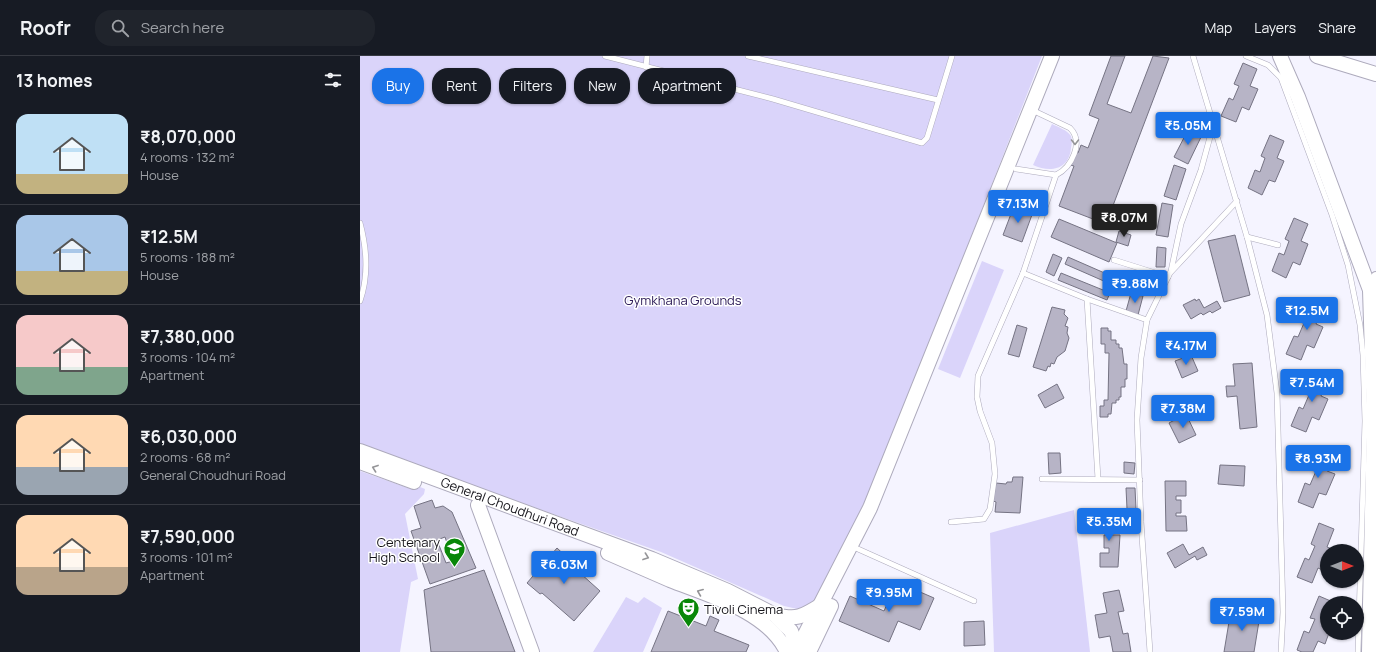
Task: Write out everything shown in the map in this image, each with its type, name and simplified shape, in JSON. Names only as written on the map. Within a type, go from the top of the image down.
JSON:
[{"type":"main road","points":[[814,629],[822,604],[870,508],[1033,110],[1052,56]]},
{"type":"main road","points":[[798,651],[814,629],[858,549],[873,518],[1016,169],[1033,110],[1060,56]]},
{"type":"main road","points":[[1280,56],[1298,97],[1373,291],[1375,419],[1369,652]]},
{"type":"main road","points":[[1326,57],[1376,74]]},
{"type":"main road","name":"General Choudhuri Road","points":[[360,451],[652,559],[728,591],[775,615],[791,631],[798,651]]},
{"type":"main road","name":"General Choudhuri Road","points":[[360,462],[589,546],[744,610],[798,651]]},
{"type":"main road","points":[[478,505],[532,652]]},
{"type":"main road","points":[[775,615],[790,618],[803,616],[822,604]]},
{"type":"street","points":[[1373,291],[1376,277]]},
{"type":"lane","points":[[605,56],[773,100],[918,143],[922,143],[926,138],[952,56]]},
{"type":"lane","points":[[646,67],[647,56]]},
{"type":"lane","points":[[748,56],[938,100]]},
{"type":"lane","points":[[1193,56],[1237,201],[1267,315],[1277,393],[1283,612],[1281,652]]},
{"type":"lane","points":[[1246,56],[1268,65],[1281,78],[1332,215],[1348,265],[1353,289],[1363,355],[1365,421],[1358,652]]},
{"type":"lane","points":[[951,522],[984,519],[990,509],[995,474],[994,456],[992,442],[980,411],[977,385],[978,376],[1023,273],[1056,175],[1067,167],[1077,145],[1076,138],[1070,128],[1033,110]]},
{"type":"lane","points":[[1150,652],[1137,420],[1141,358],[1147,320],[1169,275],[1181,224],[1200,170],[1213,125]]},
{"type":"lane","points":[[1016,169],[1056,175]]},
{"type":"lane","points":[[1169,275],[1237,201]]},
{"type":"lane","points":[[360,223],[367,258],[366,277],[360,301]]},
{"type":"lane","points":[[1247,237],[1278,245]]},
{"type":"lane","points":[[1114,260],[1169,275]]},
{"type":"lane","points":[[1023,273],[1086,299],[1147,320]]},
{"type":"lane","points":[[1086,299],[1098,480]]},
{"type":"lane","points":[[1042,479],[1140,480]]},
{"type":"lane","points":[[858,549],[974,600]]},
{"type":"green space","name":"Gymkhana Grounds","points":[[360,56],[1042,56],[866,506],[822,594],[802,610],[784,606],[661,552],[360,446]]},
{"type":"green space","points":[[1052,124],[1065,130],[1071,136],[1072,143],[1067,161],[1063,165],[1058,168],[1046,169],[1033,165]]},
{"type":"green space","points":[[982,261],[1004,270],[960,378],[938,369]]},
{"type":"green space","points":[[360,471],[411,489],[413,484],[425,489],[424,494],[405,514],[418,579],[411,582],[400,652],[360,652]]},
{"type":"green space","points":[[1074,510],[1090,652],[994,652],[990,533]]},
{"type":"green space","points":[[626,597],[638,603],[644,597],[662,608],[643,652],[593,652]]},
{"type":"building","points":[[1111,56],[1125,56],[1107,104],[1131,113],[1153,56],[1169,58],[1106,224],[1059,206],[1074,166],[1070,165],[1075,152],[1078,153],[1081,145],[1088,148],[1099,119],[1089,115]]},
{"type":"building","points":[[1243,63],[1257,69],[1250,86],[1258,89],[1249,110],[1242,107],[1236,122],[1221,116],[1229,98],[1233,100],[1239,86],[1234,84]]},
{"type":"building","points":[[1189,128],[1202,135],[1188,164],[1174,157]]},
{"type":"building","points":[[1270,135],[1284,141],[1277,158],[1284,161],[1275,182],[1269,180],[1262,195],[1248,188],[1255,170],[1260,172],[1265,158],[1261,156]]},
{"type":"building","points":[[1174,165],[1186,169],[1176,200],[1164,196]]},
{"type":"building","points":[[1162,203],[1173,205],[1168,237],[1156,235]]},
{"type":"building","points":[[1014,206],[1033,212],[1022,242],[1003,235]]},
{"type":"building","points":[[1294,218],[1308,224],[1301,241],[1308,244],[1300,265],[1293,262],[1286,278],[1272,271],[1279,253],[1284,255],[1289,241],[1285,239]]},
{"type":"building","points":[[1059,219],[1117,243],[1109,262],[1051,237]]},
{"type":"building","points":[[1119,231],[1131,235],[1128,246],[1116,242]]},
{"type":"building","points":[[1235,235],[1250,295],[1224,302],[1208,241]]},
{"type":"building","points":[[1157,247],[1166,248],[1165,267],[1156,267]]},
{"type":"building","points":[[1053,254],[1062,258],[1054,276],[1046,272]]},
{"type":"building","points":[[1068,257],[1116,278],[1107,300],[1058,280],[1061,273],[1103,290],[1106,282],[1065,264]]},
{"type":"building","points":[[1131,293],[1143,296],[1138,315],[1126,311]]},
{"type":"building","points":[[1195,299],[1196,301],[1199,299],[1204,308],[1217,301],[1221,308],[1212,313],[1210,311],[1203,315],[1201,313],[1191,319],[1183,305]]},
{"type":"building","points":[[1308,300],[1323,307],[1316,324],[1323,327],[1314,348],[1307,345],[1301,360],[1286,354],[1294,336],[1298,337],[1304,323],[1300,322]]},
{"type":"building","points":[[1052,307],[1065,310],[1064,314],[1068,318],[1065,326],[1068,327],[1067,333],[1069,338],[1065,351],[1057,357],[1054,364],[1051,363],[1050,367],[1048,366],[1046,371],[1033,367]]},
{"type":"building","points":[[1017,325],[1027,328],[1019,357],[1008,354]]},
{"type":"building","points":[[1101,328],[1108,328],[1108,331],[1111,331],[1111,340],[1116,340],[1116,344],[1119,344],[1119,348],[1122,348],[1124,364],[1127,364],[1127,379],[1125,379],[1125,387],[1121,387],[1121,397],[1119,397],[1119,400],[1116,400],[1116,403],[1112,403],[1111,414],[1108,414],[1108,417],[1100,417],[1100,406],[1104,406],[1104,400],[1108,400],[1109,353],[1105,353],[1105,344],[1101,344]]},
{"type":"building","points":[[1191,355],[1198,371],[1182,378],[1175,361]]},
{"type":"building","points":[[1252,363],[1257,427],[1240,429],[1237,396],[1227,397],[1226,386],[1235,386],[1233,364]]},
{"type":"building","points":[[1313,372],[1328,378],[1321,396],[1328,399],[1319,420],[1312,417],[1306,432],[1291,426],[1299,407],[1303,409],[1309,395],[1305,394]]},
{"type":"building","points":[[1057,384],[1064,398],[1045,408],[1038,395]]},
{"type":"building","points":[[1186,414],[1196,435],[1179,443],[1169,423]]},
{"type":"building","points":[[1320,448],[1334,454],[1327,471],[1335,474],[1326,495],[1319,493],[1313,508],[1298,502],[1305,483],[1310,485],[1316,471],[1311,469]]},
{"type":"building","points":[[1048,453],[1060,453],[1061,473],[1049,474]]},
{"type":"building","points":[[1124,462],[1135,463],[1134,474],[1124,473]]},
{"type":"building","points":[[1220,465],[1245,466],[1244,486],[1218,484]]},
{"type":"building","points":[[1013,477],[1023,477],[1020,513],[995,512],[996,502],[993,501],[996,483],[1006,484],[1007,482],[1012,482]]},
{"type":"building","points":[[1165,481],[1186,481],[1186,496],[1176,496],[1176,500],[1181,500],[1181,513],[1176,513],[1176,516],[1186,516],[1187,531],[1166,531]]},
{"type":"building","points":[[1126,488],[1135,488],[1136,509],[1127,509]]},
{"type":"building","points":[[432,500],[435,508],[443,506],[452,512],[476,568],[430,584],[411,531],[421,528],[414,506]],"holes":[[[445,537],[453,561],[446,563],[437,540]]]},
{"type":"building","points":[[1097,517],[1117,517],[1117,531],[1110,531],[1111,535],[1120,535],[1118,567],[1100,567],[1100,553],[1109,553],[1109,548],[1104,548],[1104,535],[1108,535],[1108,531],[1097,531]]},
{"type":"building","points":[[1319,523],[1334,529],[1328,544],[1320,544],[1320,569],[1318,568],[1312,583],[1297,577],[1305,558],[1309,560],[1315,546],[1311,544]]},
{"type":"building","points":[[1183,544],[1189,555],[1203,547],[1207,555],[1197,560],[1195,556],[1175,568],[1167,553]]},
{"type":"building","points":[[557,548],[572,562],[570,564],[600,591],[574,621],[542,593],[540,594],[527,583]]},
{"type":"building","points":[[484,570],[515,652],[431,652],[424,590]]},
{"type":"building","points":[[897,582],[934,598],[920,630],[898,621],[889,642],[839,621],[850,596],[884,611]]},
{"type":"building","points":[[1119,590],[1124,611],[1118,612],[1123,634],[1128,633],[1131,652],[1113,652],[1110,636],[1099,638],[1095,615],[1107,613],[1103,593]]},
{"type":"building","points":[[1320,596],[1320,640],[1326,640],[1325,644],[1318,641],[1313,652],[1302,652],[1297,650],[1304,631],[1309,633],[1315,619],[1310,618]]},
{"type":"building","points":[[1231,610],[1260,615],[1254,652],[1224,652]]},
{"type":"building","name":"Tivoli Cinema","points":[[668,611],[706,626],[710,616],[719,620],[714,631],[749,645],[746,652],[651,652]]},
{"type":"building","points":[[984,621],[985,645],[964,646],[964,622]]},
{"type":"place","name":"Centenary High School","points":[[455,568]]},
{"type":"place","name":"Tivoli Cinema","points":[[688,628]]}]
